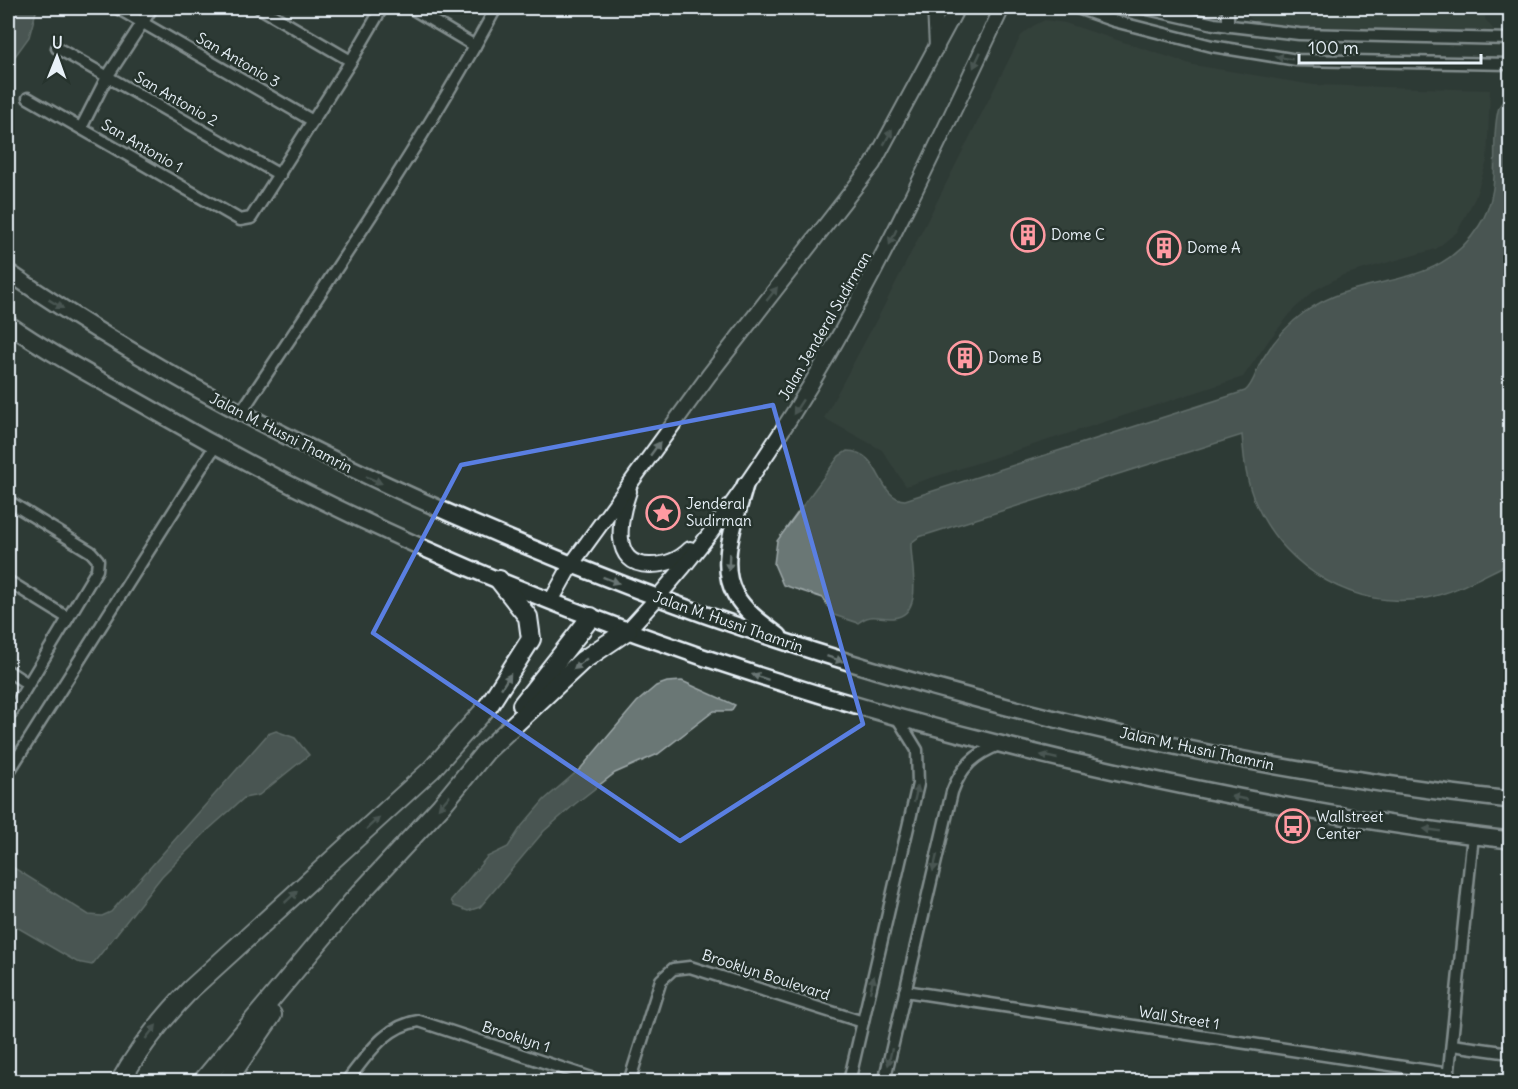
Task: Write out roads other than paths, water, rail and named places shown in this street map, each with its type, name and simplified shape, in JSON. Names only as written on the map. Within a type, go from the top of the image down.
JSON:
[{"type":"highway","points":[[120,1082],[137,1051],[159,1022],[329,862],[439,763],[489,705],[531,639],[531,625],[528,617],[499,580]]},
{"type":"highway","points":[[202,1082],[353,901],[441,806],[591,617]]},
{"type":"highway","points":[[486,751],[582,661],[628,630]]},
{"type":"highway","points":[[226,1082],[353,901]]},
{"type":"main road","name":"Jalan M. Husni Thamrin","points":[[8,272],[240,414],[367,476],[571,565],[788,644],[913,682],[1151,741],[1300,770],[1510,800]]},
{"type":"main road","points":[[8,324],[215,446],[325,502],[551,601],[759,676],[898,719],[999,745],[1272,804],[1510,840]]},
{"type":"main road","points":[[745,485],[729,555],[730,584],[747,610],[788,644]]},
{"type":"street","name":"San Antonio 3","points":[[117,8],[313,121]]},
{"type":"street","points":[[81,128],[107,77],[152,8]]},
{"type":"street","points":[[260,8],[351,61]]},
{"type":"street","points":[[280,175],[382,8]]},
{"type":"street","points":[[411,8],[475,46]]},
{"type":"street","points":[[240,414],[351,247],[496,8]]},
{"type":"street","points":[[935,8],[937,49]]},
{"type":"street","points":[[551,601],[571,565],[709,375],[873,164],[937,49],[957,8]]},
{"type":"street","name":"Jalan Jenderal Sudirman","points":[[628,630],[658,598],[745,485],[820,373],[882,260],[1002,8]]},
{"type":"street","points":[[1077,8],[1114,21],[1206,45],[1296,60],[1510,64]]},
{"type":"street","points":[[1143,8],[1228,26],[1299,34],[1510,39]]},
{"type":"street","points":[[1228,8],[1228,26]]},
{"type":"street","name":"San Antonio 2","points":[[57,48],[280,175]]},
{"type":"street","name":"San Antonio 1","points":[[28,98],[240,220],[251,218],[280,175]]},
{"type":"street","points":[[8,773],[215,446]]},
{"type":"street","points":[[634,478],[620,531],[623,549],[634,562],[656,565],[674,560],[682,556],[715,525]]},
{"type":"street","points":[[8,501],[91,552],[98,560],[97,570],[8,718]]},
{"type":"street","points":[[8,581],[68,618]]},
{"type":"street","points":[[8,671],[28,684]]},
{"type":"street","points":[[849,1082],[918,784],[917,750],[898,719]]},
{"type":"street","points":[[884,1082],[957,777],[976,756],[999,745]]},
{"type":"street","points":[[1448,1078],[1473,836]]},
{"type":"street","name":"Brooklyn Boulevard","points":[[629,1082],[661,980],[673,969],[690,967],[863,1022]]},
{"type":"street","name":"Wall Street 1","points":[[905,991],[1448,1078]]},
{"type":"street","name":"Brooklyn 1","points":[[346,1082],[388,1032],[403,1023],[419,1021],[604,1082]]},
{"type":"street","points":[[1452,1045],[1510,1053]]},
{"type":"place","name":"Dome C","points":[[1028,235]]},
{"type":"place","name":"Dome A","points":[[1164,248]]},
{"type":"place","name":"Dome B","points":[[965,358]]},
{"type":"place","name":"Jenderal Sudirman","points":[[663,513]]},
{"type":"place","name":"Wallstreet Center","points":[[1293,826]]}]
